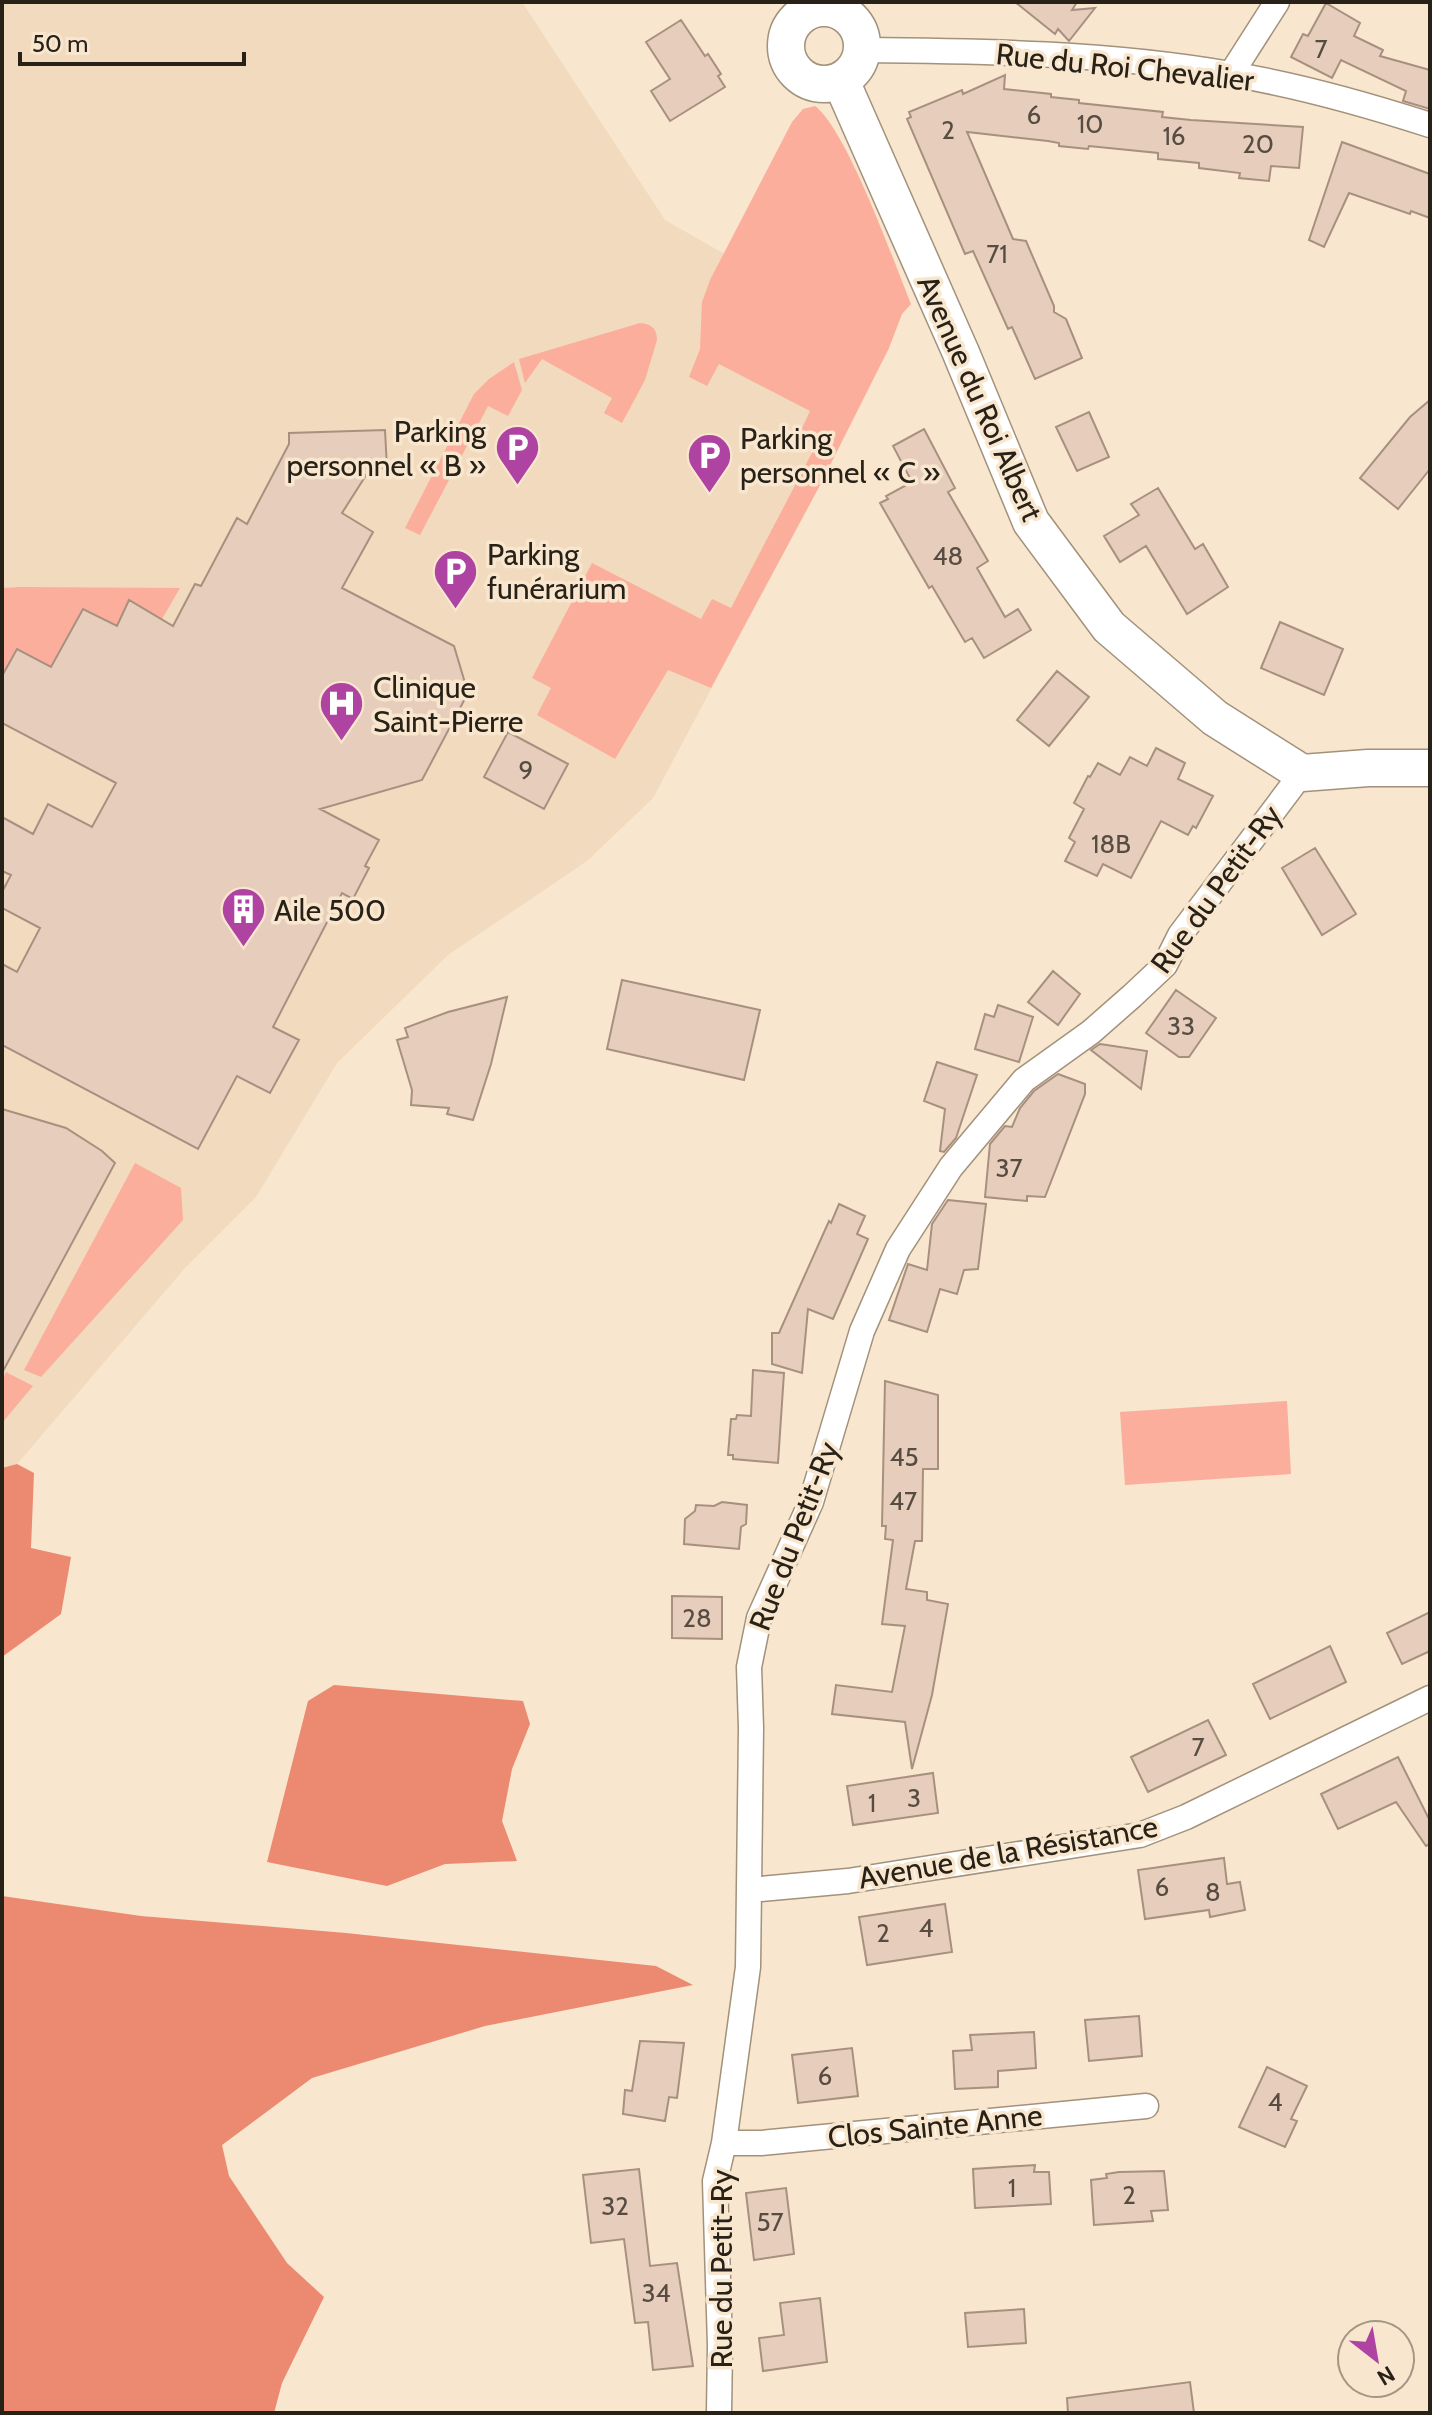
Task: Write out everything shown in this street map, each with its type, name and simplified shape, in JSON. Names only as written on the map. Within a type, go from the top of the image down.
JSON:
[{"type":"main road","points":[[831,8],[853,21],[860,32],[861,50],[857,66],[841,81],[829,84],[806,80],[790,64],[786,41],[798,9],[831,8]]},
{"type":"main road","name":"Avenue du Roi Albert","points":[[841,81],[961,353],[1031,522],[1109,627],[1215,718],[1302,773]]},
{"type":"main road","points":[[1302,773],[1368,768],[1430,768]]},
{"type":"street","points":[[1231,74],[1277,2]]},
{"type":"street","name":"Rue du Roi Chevalier","points":[[861,50],[967,51],[1128,61],[1231,74],[1373,106],[1430,125]]},
{"type":"street","name":"Rue du Petit-Ry","points":[[719,2413],[715,2181],[724,2143],[748,1967],[749,1667],[759,1618],[811,1502],[862,1331],[898,1249],[951,1167],[1024,1080],[1091,1032],[1165,965],[1180,935],[1302,773]]},
{"type":"street","name":"Avenue de la Résistance","points":[[750,1890],[848,1881],[1140,1835],[1186,1817],[1430,1698]]},
{"type":"street","name":"Clos Sainte Anne","points":[[724,2143],[761,2143],[1146,2106]]},
{"type":"shaded area","name":"Clinique Saint-Pierre","points":[[2,2],[522,2],[665,220],[889,348],[819,487],[653,798],[587,861],[448,955],[337,1063],[256,1197],[185,1268],[17,1464],[2,1468]]},
{"type":"shaded area","points":[[815,106],[828,120],[855,168],[911,304],[902,314],[889,348],[819,487],[711,688],[668,670],[615,759],[537,715],[551,688],[532,678],[592,563],[701,619],[712,599],[731,608],[816,445],[799,435],[810,411],[719,364],[707,386],[689,377],[700,349],[702,302],[710,280],[792,122],[803,109]]},
{"type":"shaded area","points":[[640,323],[653,327],[657,340],[645,380],[622,423],[604,413],[612,398],[542,359],[525,383],[519,359]]},
{"type":"shaded area","points":[[514,362],[522,390],[508,416],[488,406],[420,535],[405,528],[474,394]]},
{"type":"shaded area","points":[[2,588],[180,588],[162,619],[130,600],[117,626],[83,609],[62,647],[147,718],[17,650],[2,676]]},
{"type":"shaded area","points":[[135,1163],[181,1188],[183,1220],[41,1377],[24,1370]]},
{"type":"shaded area","points":[[6,1372],[33,1386],[2,1423],[2,1381]]},
{"type":"shaded area","points":[[1287,1401],[1291,1474],[1125,1485],[1120,1412]]},
{"type":"shaded area","points":[[17,1464],[34,1473],[31,1548],[71,1557],[61,1614],[2,1657],[2,1468]]},
{"type":"shaded area","points":[[334,1685],[523,1701],[530,1724],[512,1769],[502,1821],[517,1861],[445,1864],[387,1886],[267,1862],[308,1701]]},
{"type":"shaded area","points":[[2,1896],[141,1916],[346,1933],[656,1966],[693,1985],[485,2026],[312,2078],[222,2145],[229,2176],[287,2263],[324,2297],[282,2383],[274,2413],[2,2413]]},
{"type":"building","points":[[1015,2],[1077,2],[1072,10],[1095,8],[1069,41],[1058,29],[1055,34]]},
{"type":"building","points":[[1326,3],[1360,23],[1354,36],[1383,50],[1380,56],[1430,70],[1430,109],[1403,101],[1406,91],[1341,60],[1332,78],[1291,57],[1303,34],[1308,36]]},
{"type":"building","points":[[681,20],[705,56],[708,54],[725,87],[670,121],[651,91],[670,79],[646,42]]},
{"type":"building","points":[[1005,75],[1004,89],[1051,94],[1051,97],[1079,100],[1079,103],[1163,112],[1162,117],[1303,127],[1299,168],[1271,166],[1269,181],[1239,178],[1240,173],[1199,168],[1199,163],[1158,159],[1158,153],[1059,146],[1059,143],[1048,141],[967,132],[1013,239],[1026,241],[1054,312],[1066,319],[1082,358],[1035,379],[1012,327],[1008,329],[973,251],[965,254],[907,119],[911,117],[909,112],[962,90],[963,94]]},
{"type":"building","points":[[1342,142],[1430,174],[1430,218],[1349,193],[1324,247],[1309,240]]},
{"type":"building","points":[[1430,400],[1430,469],[1398,509],[1360,478],[1410,417]]},
{"type":"building","points":[[1089,412],[1109,457],[1077,471],[1056,427]]},
{"type":"building","points":[[924,429],[955,488],[948,492],[988,561],[977,568],[1005,617],[1018,609],[1031,630],[984,658],[972,638],[965,642],[932,586],[929,588],[880,503],[888,499],[886,496],[912,482],[893,446]]},
{"type":"building","points":[[385,430],[387,468],[370,469],[342,513],[373,532],[342,588],[454,646],[468,693],[422,780],[320,809],[379,840],[365,866],[369,868],[353,899],[342,893],[273,1027],[299,1040],[270,1093],[237,1076],[198,1149],[2,1045],[2,964],[17,972],[40,928],[2,908],[2,892],[11,875],[2,871],[2,817],[33,834],[48,804],[92,827],[116,783],[2,723],[2,676],[17,649],[51,667],[83,609],[117,626],[129,600],[173,626],[195,584],[201,586],[237,518],[247,524],[289,444],[289,433]]},
{"type":"building","points":[[1158,488],[1195,549],[1203,544],[1228,587],[1187,614],[1146,546],[1120,562],[1104,536],[1139,515],[1131,504]]},
{"type":"building","points":[[1280,622],[1343,649],[1324,695],[1261,668]]},
{"type":"building","points":[[1057,671],[1089,697],[1049,746],[1017,720]]},
{"type":"building","points":[[508,732],[568,764],[544,809],[484,777]]},
{"type":"building","points":[[1156,748],[1185,763],[1178,779],[1213,796],[1196,828],[1193,826],[1188,835],[1161,821],[1131,878],[1103,864],[1097,876],[1065,861],[1075,842],[1069,838],[1084,809],[1074,803],[1098,763],[1120,775],[1130,757],[1147,766]]},
{"type":"building","points":[[1315,848],[1356,914],[1322,935],[1282,868]]},
{"type":"building","points":[[1053,971],[1080,994],[1058,1025],[1028,1002]]},
{"type":"building","points":[[622,980],[760,1010],[744,1080],[607,1049]]},
{"type":"building","points":[[1176,990],[1216,1018],[1189,1057],[1179,1057],[1146,1033]]},
{"type":"building","points":[[507,997],[491,1064],[473,1120],[447,1114],[449,1108],[411,1105],[412,1090],[397,1040],[408,1037],[405,1028],[448,1012]]},
{"type":"building","points":[[998,1005],[1033,1017],[1019,1062],[975,1049],[985,1014],[994,1017]]},
{"type":"building","points":[[1100,1044],[1147,1051],[1141,1089],[1091,1050]]},
{"type":"building","points":[[937,1062],[977,1075],[956,1138],[944,1152],[940,1151],[945,1109],[924,1101]]},
{"type":"building","points":[[1058,1074],[1085,1084],[1085,1094],[1045,1197],[1027,1196],[1027,1201],[985,1197],[990,1144],[1005,1126],[1012,1127],[1020,1108],[1034,1091]]},
{"type":"building","points":[[2,1109],[66,1128],[115,1163],[2,1373]]},
{"type":"building","points":[[948,1200],[986,1204],[978,1269],[964,1270],[957,1294],[940,1289],[927,1332],[889,1320],[908,1264],[927,1270],[932,1224]]},
{"type":"building","points":[[839,1204],[865,1216],[857,1234],[868,1239],[833,1319],[808,1309],[802,1373],[772,1364],[772,1333],[779,1333]]},
{"type":"building","points":[[753,1370],[784,1373],[778,1463],[733,1459],[733,1455],[728,1455],[731,1419],[736,1419],[737,1415],[751,1416]]},
{"type":"building","points":[[885,1381],[938,1395],[938,1469],[923,1469],[922,1541],[915,1541],[906,1589],[927,1592],[927,1600],[948,1604],[932,1695],[912,1769],[905,1722],[832,1714],[836,1685],[892,1692],[905,1626],[882,1624],[893,1540],[885,1539],[886,1526],[882,1526]]},
{"type":"building","points":[[722,1502],[747,1505],[746,1524],[741,1527],[739,1549],[684,1544],[685,1519],[695,1511],[696,1505],[714,1506]]},
{"type":"building","points":[[672,1596],[722,1597],[722,1639],[672,1638]]},
{"type":"building","points":[[1430,1612],[1430,1651],[1402,1664],[1387,1633]]},
{"type":"building","points":[[1330,1646],[1346,1682],[1270,1719],[1253,1684]]},
{"type":"building","points":[[1208,1720],[1226,1755],[1148,1792],[1131,1757]]},
{"type":"building","points":[[1398,1757],[1430,1821],[1430,1844],[1426,1846],[1396,1802],[1338,1829],[1321,1794]]},
{"type":"building","points":[[933,1773],[938,1813],[853,1825],[847,1786]]},
{"type":"building","points":[[1224,1858],[1227,1884],[1240,1882],[1245,1910],[1210,1917],[1209,1910],[1145,1919],[1138,1870]]},
{"type":"building","points":[[945,1904],[952,1952],[867,1965],[859,1917]]},
{"type":"building","points":[[1139,2016],[1142,2056],[1089,2061],[1085,2020]]},
{"type":"building","points":[[1034,2032],[1036,2068],[998,2071],[998,2087],[955,2089],[953,2051],[972,2050],[970,2035]]},
{"type":"building","points":[[640,2041],[684,2043],[677,2098],[669,2097],[665,2121],[623,2114],[625,2090],[632,2091]]},
{"type":"building","points":[[852,2048],[858,2096],[798,2103],[792,2055]]},
{"type":"building","points":[[1267,2067],[1307,2086],[1291,2119],[1297,2121],[1285,2147],[1239,2127]]},
{"type":"building","points":[[1035,2165],[1034,2172],[1049,2172],[1051,2204],[975,2208],[973,2169]]},
{"type":"building","points":[[639,2169],[650,2266],[677,2263],[693,2366],[653,2370],[648,2322],[635,2323],[624,2239],[591,2243],[583,2175]]},
{"type":"building","points":[[1164,2171],[1168,2210],[1151,2211],[1153,2221],[1094,2225],[1091,2180],[1107,2178],[1106,2174],[1119,2172]]},
{"type":"building","points":[[786,2188],[794,2254],[754,2260],[746,2193]]},
{"type":"building","points":[[820,2298],[827,2362],[763,2371],[759,2338],[784,2335],[780,2303]]},
{"type":"building","points":[[1024,2309],[1026,2343],[968,2347],[965,2313]]},
{"type":"building","points":[[1190,2382],[1194,2413],[1068,2413],[1067,2398]]},
{"type":"place","name":"Parking personnel « B »","points":[[517,487]]},
{"type":"place","name":"Parking personnel « C »","points":[[709,494]]},
{"type":"place","name":"Parking funérarium","points":[[456,610]]},
{"type":"place","name":"Clinique Saint-Pierre","points":[[342,743]]},
{"type":"place","name":"Aile 500","points":[[243,949]]}]
